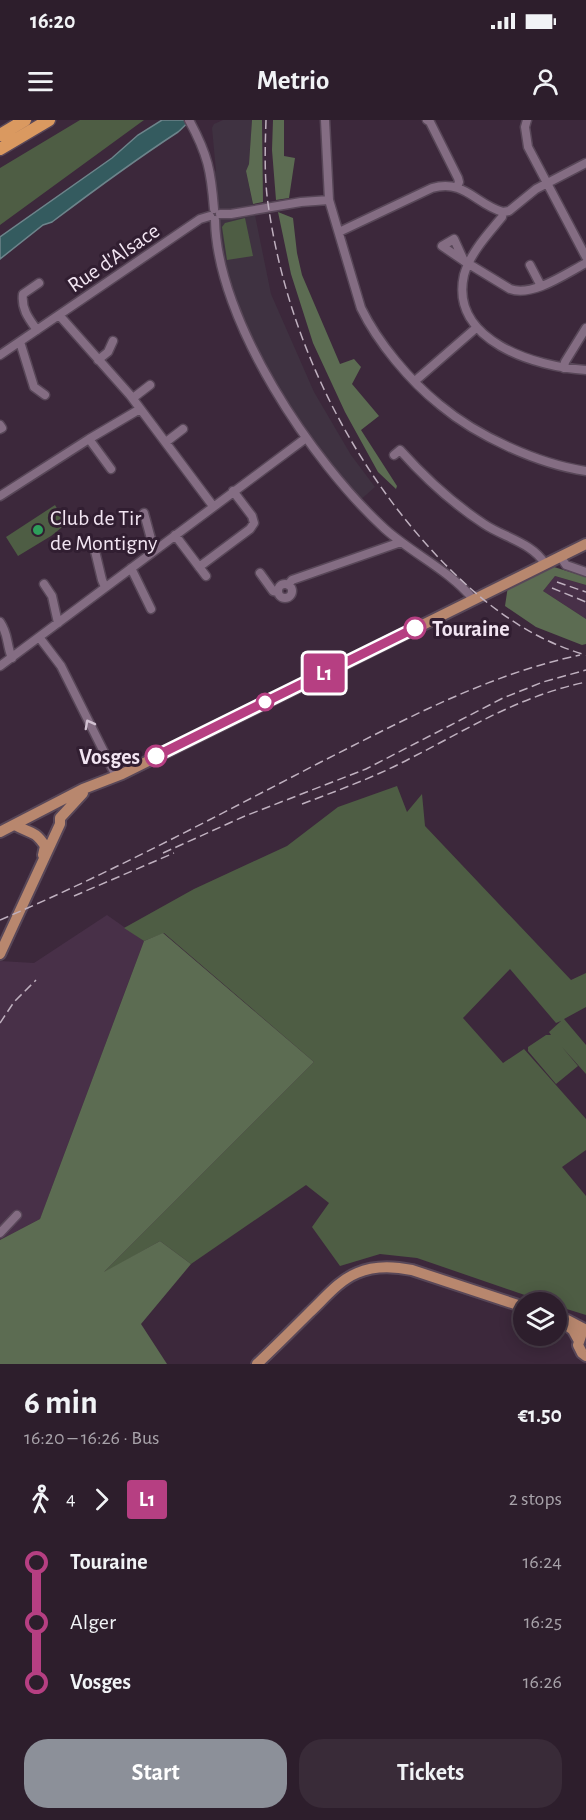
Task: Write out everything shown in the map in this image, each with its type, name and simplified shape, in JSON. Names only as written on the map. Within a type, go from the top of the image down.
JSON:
[{"type":"highway","points":[[0,135],[25,120]]},
{"type":"highway","points":[[0,149],[49,120]]},
{"type":"main road","points":[[5,828],[97,782],[116,776],[586,544]]},
{"type":"main road","points":[[37,835],[46,837],[57,830],[81,801],[116,776]]},
{"type":"main road","points":[[0,954],[57,830],[60,818],[73,802],[97,782]]},
{"type":"main road","points":[[41,811],[54,816],[57,830]]},
{"type":"main road","points":[[37,835],[35,823],[41,811]]},
{"type":"main road","points":[[5,828],[28,827],[45,846],[37,872]]},
{"type":"main road","points":[[257,1364],[338,1285],[369,1269],[397,1267],[412,1270],[513,1303]]},
{"type":"main road","points":[[567,1326],[584,1334],[579,1349],[586,1356]]},
{"type":"street","points":[[325,120],[329,200],[354,290],[367,321],[383,346],[441,406],[490,437],[536,458],[586,471]]},
{"type":"street","points":[[527,120],[525,138],[528,147],[586,257]]},
{"type":"street","points":[[430,121],[458,178],[458,187]]},
{"type":"street","points":[[191,124],[204,149],[211,174],[216,238],[224,272],[238,316],[267,376],[306,438],[336,477],[377,521],[401,542],[454,579],[473,599]]},
{"type":"street","points":[[339,232],[432,188],[458,187],[503,212],[509,211],[531,193],[586,164]]},
{"type":"street","points":[[215,215],[329,200]]},
{"type":"street","points":[[503,212],[502,217],[466,262],[463,290],[465,304],[476,328],[496,344],[511,351],[544,363],[586,370]]},
{"type":"street","name":"Rue d'Alsace","points":[[0,355],[200,219],[215,215]]},
{"type":"street","points":[[466,262],[518,292],[527,292],[586,263]]},
{"type":"street","points":[[530,265],[541,286]]},
{"type":"street","name":"Rue d'Alsace","points":[[37,330],[23,309],[22,302],[23,294],[39,283]]},
{"type":"street","points":[[59,315],[133,398],[213,506]]},
{"type":"street","points":[[415,381],[476,328]]},
{"type":"street","points":[[564,368],[565,362],[586,328]]},
{"type":"street","points":[[99,360],[108,352],[114,341]]},
{"type":"street","points":[[20,342],[34,387],[45,395]]},
{"type":"street","points":[[133,398],[150,385]]},
{"type":"street","points":[[0,496],[140,409]]},
{"type":"street","points":[[166,442],[183,429]]},
{"type":"street","points":[[0,666],[306,438]]},
{"type":"street","points":[[89,439],[111,469]]},
{"type":"street","points":[[394,455],[400,450],[430,483],[485,525],[539,554],[545,564]]},
{"type":"street","points":[[199,567],[250,529],[254,523],[252,516],[233,491]]},
{"type":"street","points":[[144,513],[154,550]]},
{"type":"street","points":[[175,535],[206,576]]},
{"type":"street","points":[[260,573],[273,591],[278,592],[282,597],[289,597],[292,591],[288,585],[292,580],[401,542]]},
{"type":"street","points":[[95,551],[105,587]]},
{"type":"street","points":[[560,556],[566,566],[586,572]]},
{"type":"street","points":[[130,568],[151,609]]},
{"type":"street","points":[[44,584],[52,596],[58,622]]},
{"type":"street","points":[[0,622],[6,631],[12,658]]},
{"type":"street","points":[[39,637],[61,666],[116,776]]},
{"type":"street","points":[[0,1233],[17,1215]]},
{"type":"shaded area","points":[[80,120],[144,120],[0,225],[0,168]]},
{"type":"shaded area","points":[[162,120],[192,120],[52,222],[43,225],[0,259],[0,237],[112,158],[138,135]]},
{"type":"shaded area","points":[[223,120],[252,120],[249,164],[246,171],[271,294],[314,392],[351,455],[375,487],[358,502],[336,477],[267,376],[224,272],[218,219],[220,217],[211,174],[216,171],[212,128],[214,124]]},
{"type":"shaded area","points":[[252,120],[262,120],[263,202],[253,204],[246,171],[249,164]]},
{"type":"shaded area","points":[[273,120],[284,120],[284,156],[295,158],[289,198],[276,200],[272,150]]},
{"type":"shaded area","points":[[278,212],[293,218],[302,275],[340,364],[354,359],[361,367],[352,384],[379,416],[361,430],[397,486],[396,489],[378,472],[345,412],[313,343],[291,274]]},
{"type":"shaded area","points":[[245,218],[253,256],[227,260],[222,227],[225,223]]},
{"type":"shaded area","name":"Club de Tir de Montigny","points":[[55,505],[66,524],[18,556],[6,537]]},
{"type":"shaded area","points":[[554,567],[586,577],[586,585],[555,576],[543,591],[586,619],[586,644],[582,645],[536,627],[505,606],[508,586]]},
{"type":"shaded area","points":[[555,576],[586,585],[586,619],[543,591]]},
{"type":"shaded area","points":[[397,786],[407,812],[422,794],[425,826],[571,980],[586,973],[586,1007],[564,1019],[586,1045],[586,1074],[562,1047],[578,1066],[556,1084],[528,1051],[528,1047],[546,1035],[551,1035],[549,1032],[561,1021],[556,1023],[510,969],[463,1018],[503,1063],[524,1049],[586,1119],[586,1150],[562,1167],[586,1196],[586,1315],[567,1309],[567,1292],[516,1292],[417,1258],[380,1254],[340,1266],[312,1227],[329,1203],[306,1185],[191,1264],[160,1241],[102,1274],[314,1062],[164,933],[144,941],[124,928],[194,889],[287,846],[338,807]]},
{"type":"shaded area","points":[[107,915],[144,941],[40,1219],[0,1240],[0,961],[34,963]]},
{"type":"shaded area","points":[[163,933],[314,1062],[104,1272],[160,1241],[191,1264],[141,1324],[167,1364],[0,1364],[0,1240],[40,1219],[144,941]]},
{"type":"railway","points":[[266,120],[266,188],[278,258],[307,351],[350,439],[376,480],[405,519],[437,556],[470,588],[505,616],[543,639],[586,655]]},
{"type":"railway","points":[[557,582],[586,592]]},
{"type":"railway","points":[[552,588],[586,602]]},
{"type":"railway","points":[[0,920],[120,865],[445,701],[511,674],[580,655]]},
{"type":"railway","points":[[163,853],[245,816],[366,769],[503,698],[543,682],[586,670]]},
{"type":"railway","points":[[302,804],[383,772],[516,705],[561,688],[586,682]]},
{"type":"railway","points":[[74,896],[174,853]]},
{"type":"railway","points":[[0,1023],[14,1002],[36,980]]},
{"type":"bus line","name":"L1","points":[[156,756],[415,628]]},
{"type":"place","name":"Club de Tir de Montigny","points":[[38,530]]},
{"type":"place","name":"Touraine","points":[[415,628]]},
{"type":"place","name":"Vosges","points":[[156,756]]}]
